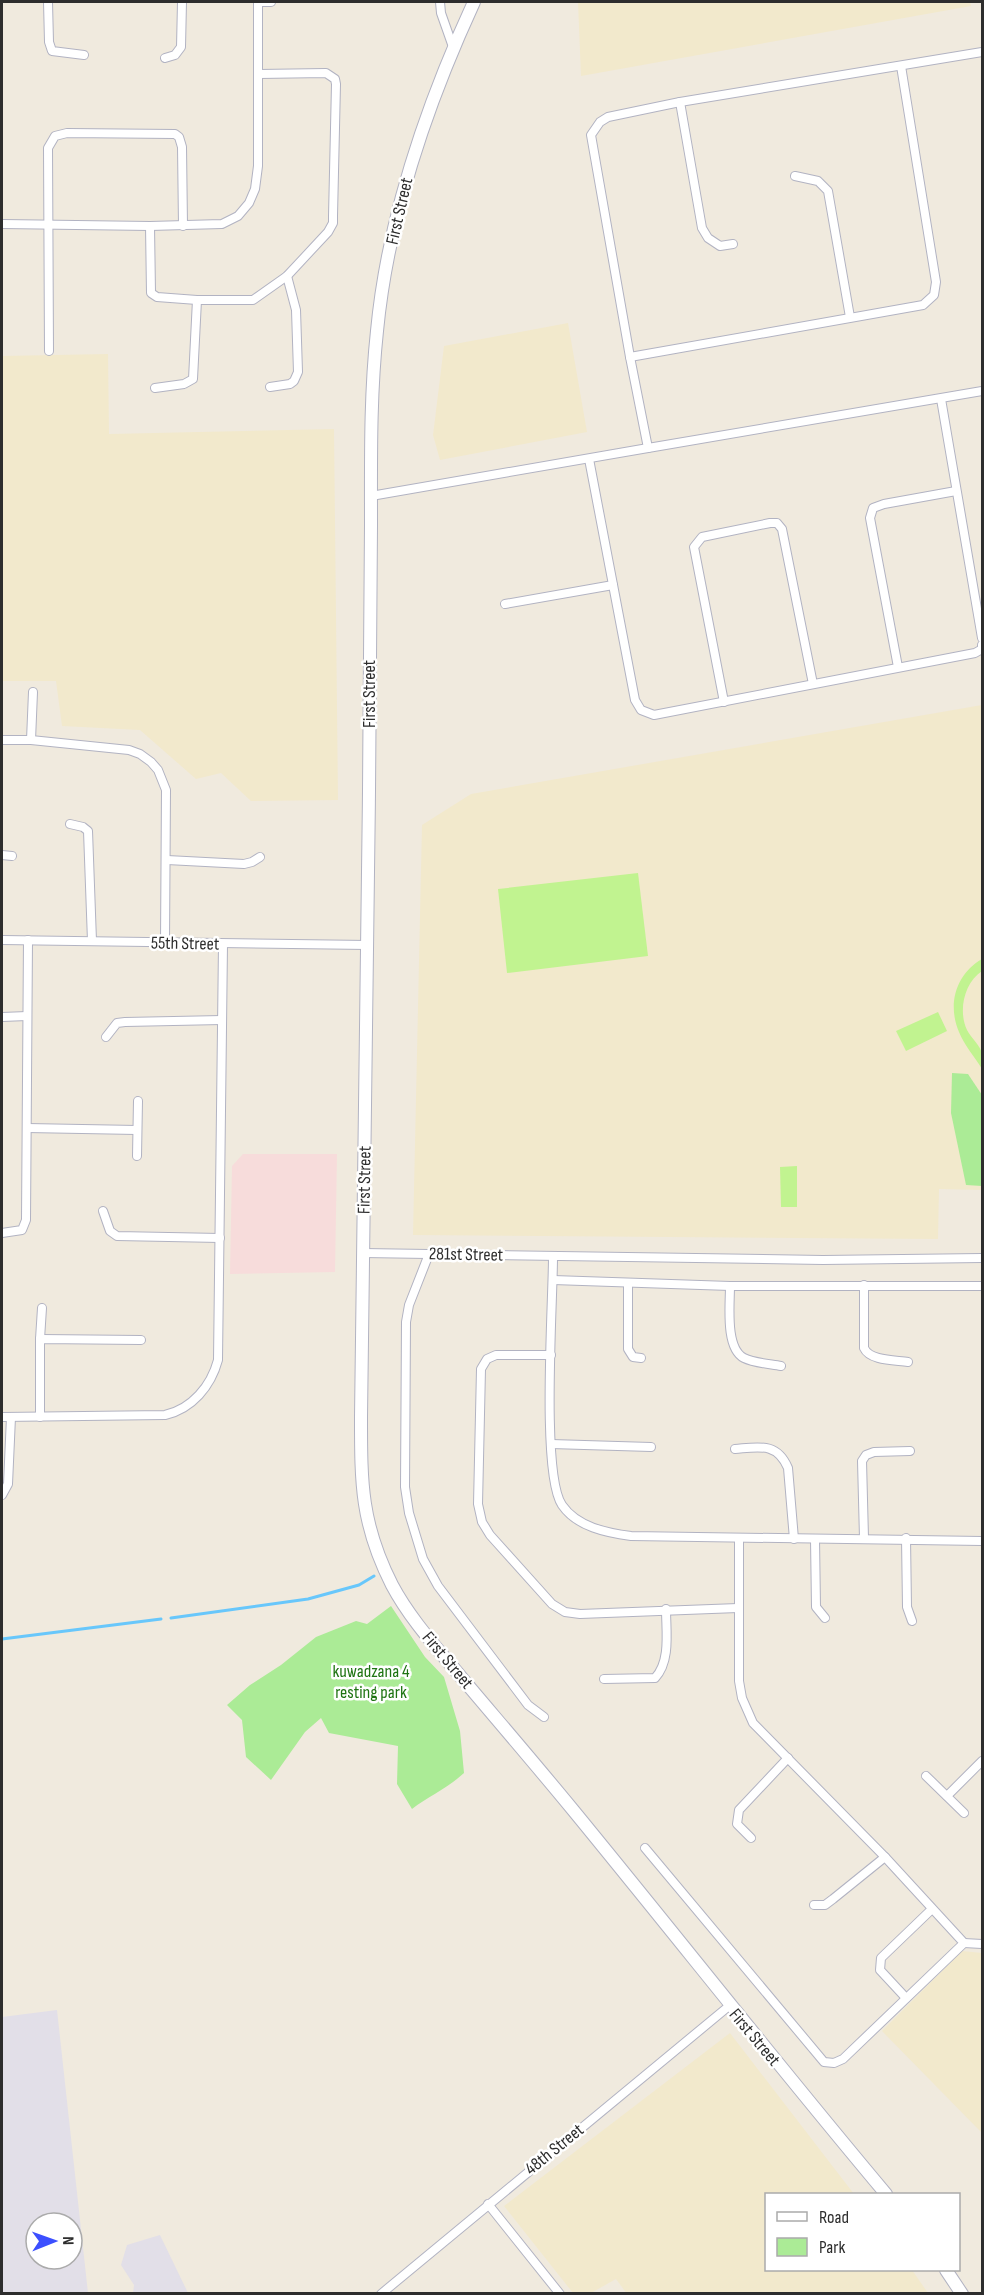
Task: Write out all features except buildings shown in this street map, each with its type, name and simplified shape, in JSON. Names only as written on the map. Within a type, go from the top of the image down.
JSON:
[{"type":"street","points":[[48,2],[48,42],[52,51],[84,55]]},
{"type":"street","points":[[165,58],[175,55],[181,47],[182,2]]},
{"type":"street","points":[[2,224],[183,226],[222,224],[238,216],[249,203],[255,189],[258,166],[258,2],[271,2]]},
{"type":"street","points":[[441,2],[441,13],[453,47]]},
{"type":"street","name":"First Street","points":[[474,2],[453,47],[418,137],[401,198],[385,275],[374,369],[370,454],[368,945],[361,1417],[363,1495],[369,1530],[392,1586],[424,1632],[566,1801],[729,2006],[885,2193]]},
{"type":"street","points":[[648,448],[591,135],[600,122],[608,117],[680,102],[982,52]]},
{"type":"street","points":[[630,357],[923,305],[934,295],[936,282],[901,66]]},
{"type":"street","points":[[150,226],[151,293],[157,297],[197,300],[253,300],[287,276],[328,232],[333,223],[335,79],[326,73],[259,74]]},
{"type":"street","points":[[680,102],[702,228],[708,238],[720,246],[733,244]]},
{"type":"street","points":[[49,351],[48,148],[56,136],[67,133],[171,133],[178,137],[182,147],[183,226]]},
{"type":"street","points":[[795,176],[818,181],[828,191],[850,318]]},
{"type":"street","points":[[270,387],[290,384],[298,372],[296,310],[287,276]]},
{"type":"street","points":[[155,388],[184,384],[193,379],[197,300]]},
{"type":"street","points":[[371,496],[982,391]]},
{"type":"street","points":[[941,399],[982,638]]},
{"type":"street","points":[[589,459],[635,700],[641,710],[654,716],[975,653],[982,649],[982,645]]},
{"type":"street","points":[[898,668],[870,518],[873,508],[956,491]]},
{"type":"street","points":[[724,702],[694,547],[702,537],[770,523],[777,523],[782,529],[813,684]]},
{"type":"street","points":[[505,604],[614,585]]},
{"type":"street","points":[[31,740],[33,692]]},
{"type":"street","points":[[2,740],[31,740],[129,750],[146,758],[158,770],[166,790],[165,942]]},
{"type":"street","points":[[70,824],[83,827],[88,831],[92,941]]},
{"type":"street","points":[[2,855],[12,856]]},
{"type":"street","points":[[167,860],[244,864],[260,857]]},
{"type":"street","name":"55th Street","points":[[2,940],[368,945]]},
{"type":"street","points":[[2,1233],[18,1232],[25,1226],[28,940]]},
{"type":"street","points":[[2,1495],[8,1484],[6,1417],[165,1415],[178,1412],[195,1399],[215,1372],[218,1360],[223,944]]},
{"type":"street","points":[[2,1017],[27,1016]]},
{"type":"street","points":[[106,1037],[117,1023],[222,1020]]},
{"type":"street","points":[[137,1156],[138,1101]]},
{"type":"street","points":[[27,1128],[137,1130]]},
{"type":"street","points":[[103,1211],[110,1231],[117,1236],[220,1238]]},
{"type":"street","name":"281st Street","points":[[363,1253],[823,1260],[982,1258]]},
{"type":"street","points":[[429,1254],[406,1322],[405,1487],[409,1512],[423,1559],[438,1586],[528,1705],[544,1717]]},
{"type":"street","points":[[553,1257],[551,1444],[556,1490],[558,1497],[571,1515],[582,1523],[616,1534],[982,1541]]},
{"type":"street","points":[[553,1280],[730,1286],[982,1286]]},
{"type":"street","points":[[628,1284],[628,1349],[633,1357],[641,1358]]},
{"type":"street","points":[[864,1285],[864,1348],[866,1353],[908,1362]]},
{"type":"street","points":[[730,1286],[731,1342],[736,1352],[744,1359],[781,1366]]},
{"type":"street","points":[[40,1417],[42,1308]]},
{"type":"street","points":[[40,1339],[141,1340]]},
{"type":"street","points":[[551,1355],[496,1355],[487,1359],[481,1369],[478,1504],[482,1522],[490,1535],[552,1604],[565,1612],[580,1614],[738,1608]]},
{"type":"street","points":[[551,1444],[651,1447]]},
{"type":"street","points":[[735,1449],[762,1447],[775,1451],[783,1458],[788,1468],[794,1539]]},
{"type":"street","points":[[864,1538],[862,1461],[866,1455],[874,1452],[910,1451]]},
{"type":"street","points":[[739,1538],[739,1682],[742,1698],[753,1723],[885,1857],[964,1943],[982,1944]]},
{"type":"street","points":[[906,1538],[907,1607],[912,1621]]},
{"type":"street","points":[[815,1539],[816,1607],[825,1618]]},
{"type":"street","points":[[604,1679],[643,1680],[655,1678],[662,1671],[665,1662],[666,1609]]},
{"type":"street","points":[[751,1838],[737,1824],[739,1810],[788,1758]]},
{"type":"street","points":[[947,1796],[982,1761]]},
{"type":"street","points":[[926,1776],[964,1813]]},
{"type":"street","points":[[645,1848],[824,2062],[834,2064],[843,2059],[964,1943]]},
{"type":"street","points":[[814,1905],[825,1905],[834,1899],[885,1857]]},
{"type":"street","points":[[906,1998],[880,1970],[879,1964],[881,1958],[932,1909]]},
{"type":"street","name":"48th Street","points":[[381,2294],[729,2006]]},
{"type":"street","points":[[488,2205],[560,2294]]},
{"type":"street","points":[[947,2271],[962,2294]]},
{"type":"shaded area","points":[[578,2],[970,2],[971,6],[581,76]]},
{"type":"shaded area","points":[[568,323],[587,432],[440,460],[433,435],[444,346]]},
{"type":"shaded area","points":[[108,354],[109,434],[334,429],[338,800],[251,801],[221,773],[196,779],[140,730],[62,726],[56,681],[2,681],[2,356]]},
{"type":"shaded area","points":[[982,705],[982,1190],[939,1189],[938,1239],[413,1235],[422,825],[471,794]]},
{"type":"shaded area","points":[[243,1154],[337,1154],[335,1272],[230,1274],[232,1166]]},
{"type":"shaded area","points":[[962,1951],[982,1953],[982,2133],[882,2031]]},
{"type":"shaded area","points":[[57,2010],[79,2211],[24,2211],[24,2271],[84,2271],[84,2256],[88,2293],[2,2293],[2,2017]]},
{"type":"shaded area","points":[[730,2033],[853,2193],[765,2193],[765,2271],[913,2271],[928,2293],[627,2294],[616,2279],[591,2293],[573,2293],[504,2206]]},
{"type":"shaded area","points":[[160,2235],[188,2293],[133,2293],[134,2285],[121,2265],[127,2245]]},
{"type":"green space","points":[[638,873],[648,956],[507,973],[498,889]]},
{"type":"green space","points":[[982,959],[982,971],[971,983],[964,998],[963,1014],[967,1030],[981,1051],[982,1069],[961,1037],[955,1021],[954,1001],[960,981],[973,965]]},
{"type":"green space","points":[[938,1012],[947,1031],[906,1051],[896,1031]]},
{"type":"green space","points":[[952,1073],[968,1074],[982,1095],[982,1186],[966,1185],[951,1113]]},
{"type":"green space","points":[[797,1166],[797,1207],[781,1207],[780,1167]]},
{"type":"green space","name":"kuwadzana 4 resting park","points":[[391,1606],[425,1657],[444,1677],[460,1731],[464,1773],[412,1809],[397,1784],[398,1746],[329,1733],[321,1718],[305,1732],[271,1780],[246,1757],[242,1720],[227,1705],[250,1685],[281,1665],[316,1637],[356,1621],[367,1624]]},
{"type":"waterway","points":[[171,1618],[308,1599],[359,1585],[374,1576]]},
{"type":"waterway","points":[[2,1639],[161,1619]]}]
